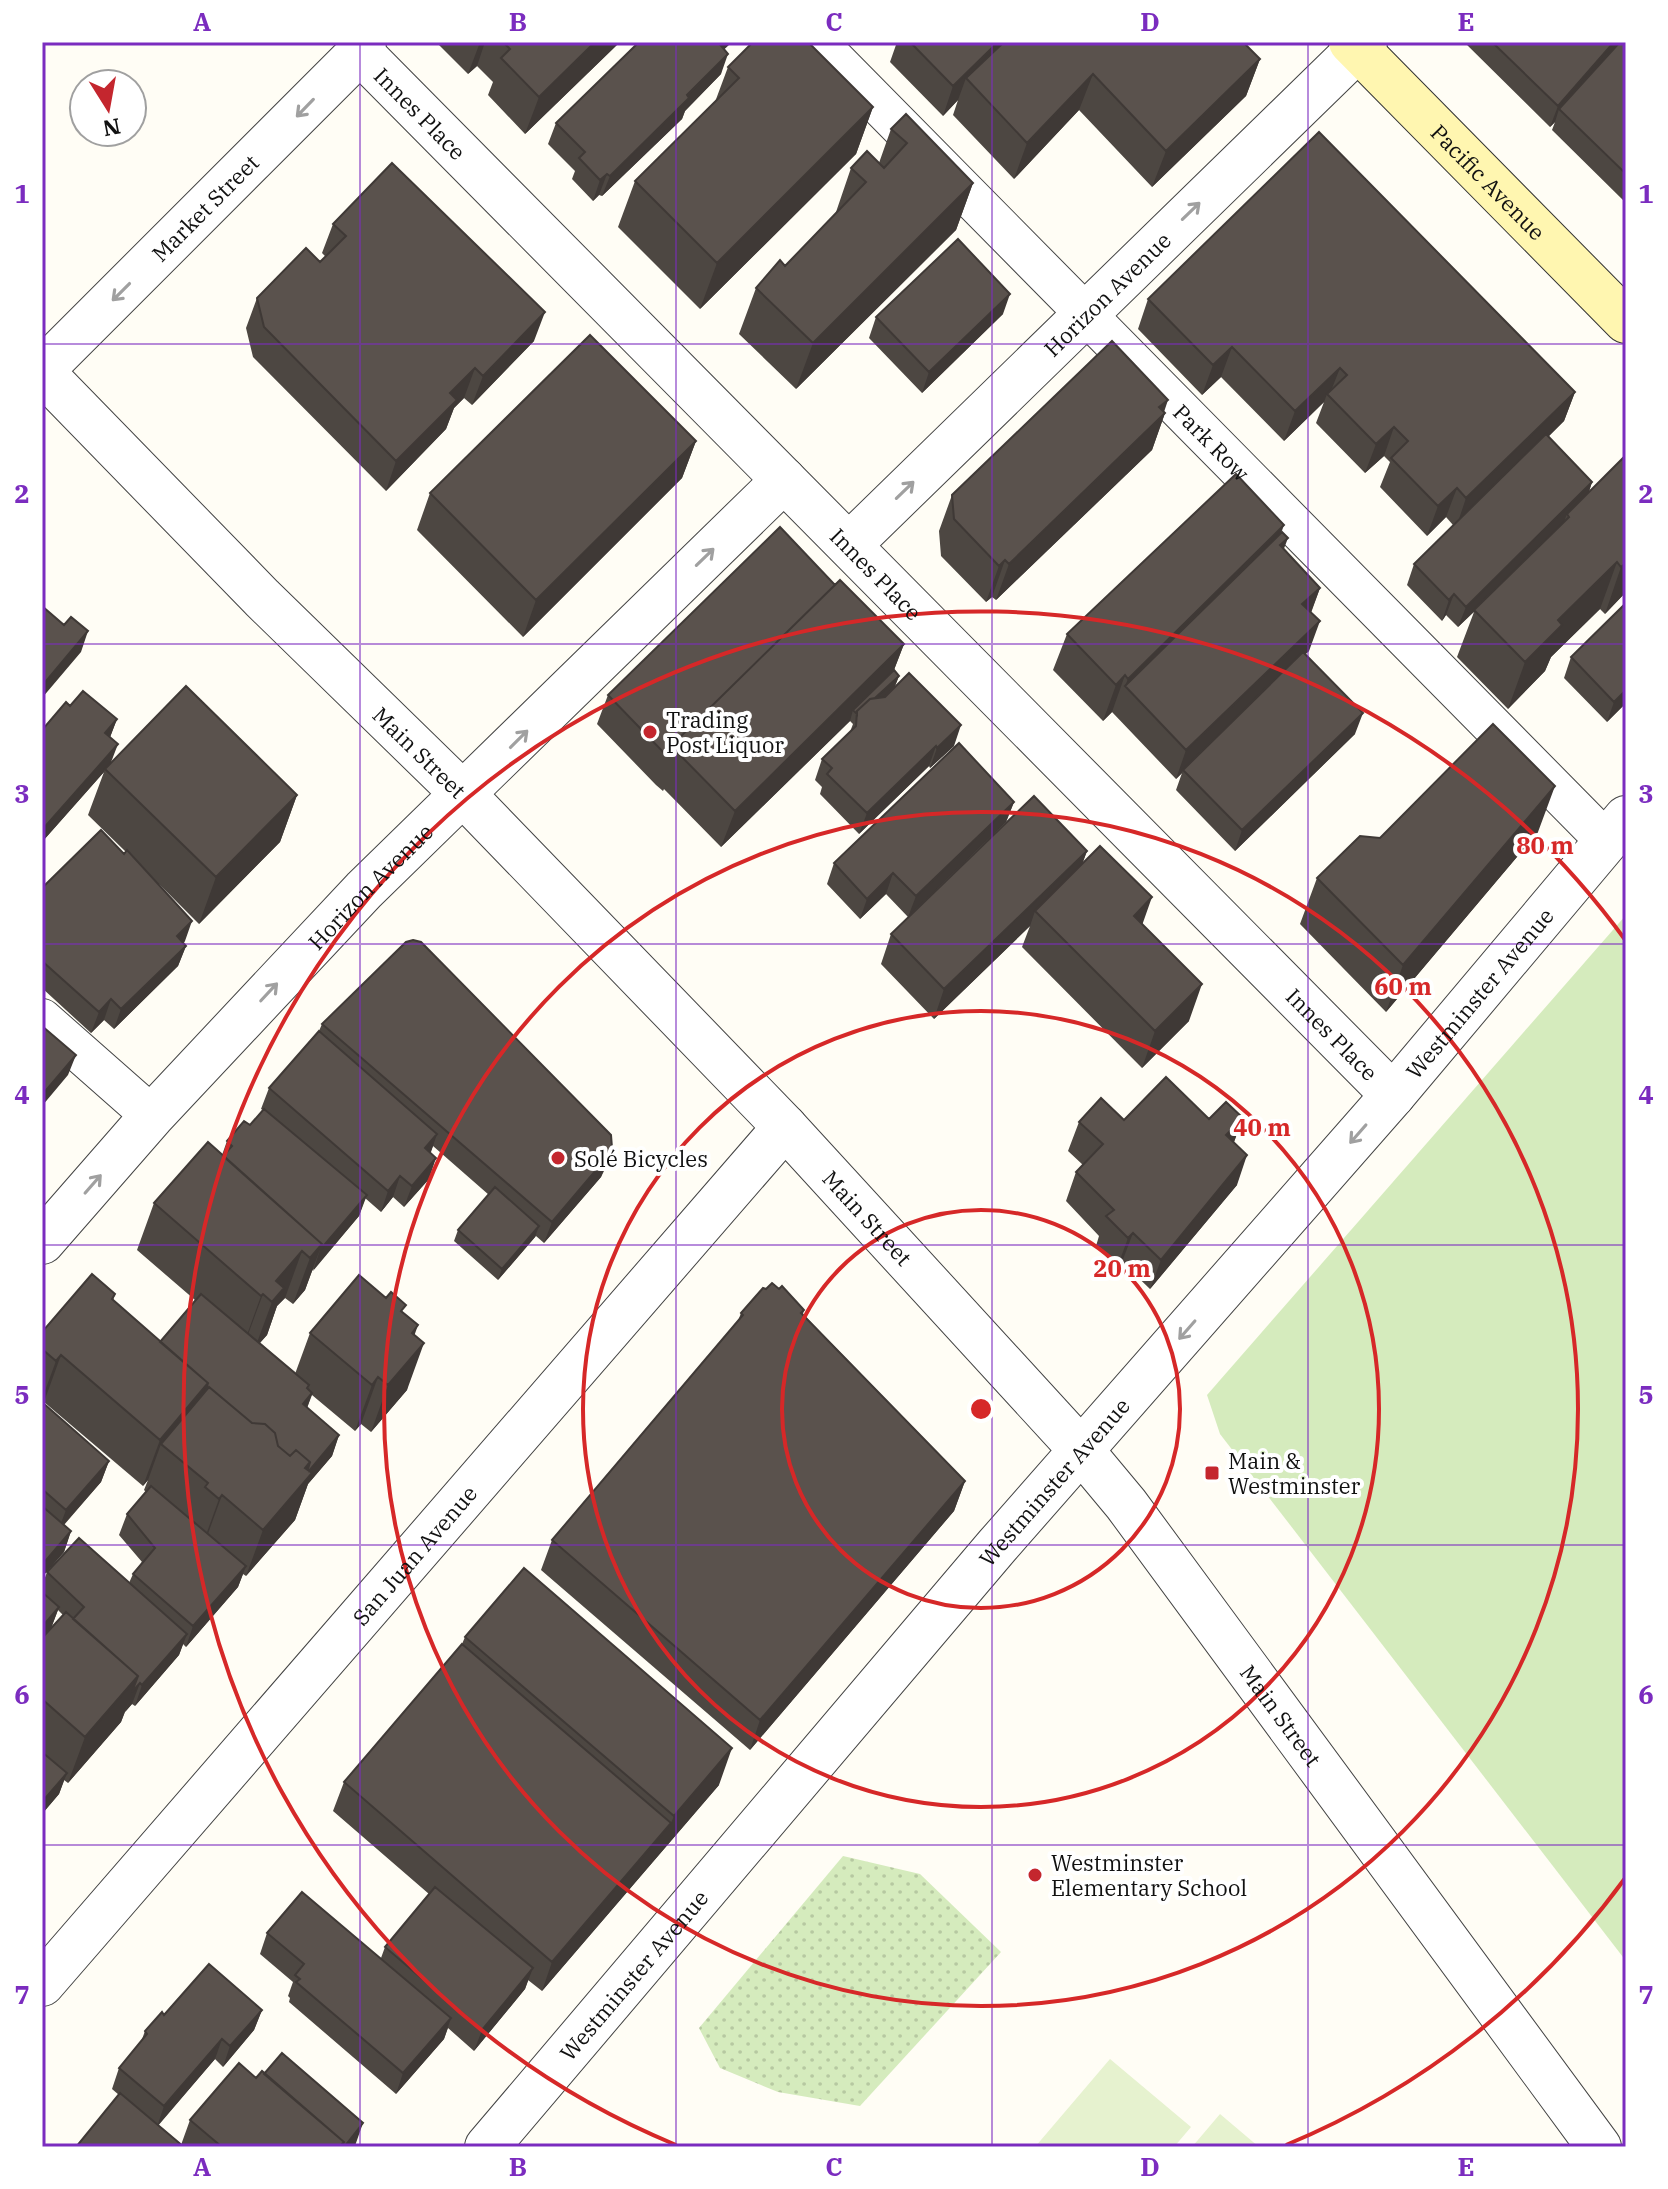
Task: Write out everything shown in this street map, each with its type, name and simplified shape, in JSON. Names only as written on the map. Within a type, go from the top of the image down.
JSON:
[{"type":"main road","name":"Pacific Avenue","points":[[1358,45],[1621,307]]},
{"type":"street","name":"Horizon Avenue","points":[[849,545],[1358,45]]},
{"type":"street","name":"Market Street","points":[[42,371],[362,47]]},
{"type":"street","name":"Innes Place","points":[[362,47],[784,480],[1393,1095]]},
{"type":"street","name":"Main Street","points":[[42,371],[262,598],[463,794],[785,1127],[1081,1450],[1126,1504],[1599,2147]]},
{"type":"street","name":"Horizon Avenue","points":[[42,1242],[152,1116],[369,884],[784,480]]},
{"type":"street","name":"Westminster Avenue","points":[[487,2147],[1081,1450],[1393,1095],[1616,830]]},
{"type":"street","name":"San Juan Avenue","points":[[42,1984],[785,1127]]},
{"type":"lane","name":"Park Row","points":[[817,42],[1085,314],[1616,830]]},
{"type":"lane","points":[[42,1019],[152,1116]]},
{"type":"green space","points":[[1626,915],[1626,1961],[1220,1434],[1207,1395]]},
{"type":"green space","points":[[843,1856],[920,1874],[1001,1952],[860,2106],[778,2092],[720,2068],[699,2028]]},
{"type":"green space","points":[[1110,2059],[1191,2127],[1174,2147],[1035,2147]]},
{"type":"green space","points":[[1220,2114],[1259,2147],[1192,2147]]},
{"type":"building","points":[[503,42],[595,42],[539,97],[501,58],[510,49]]},
{"type":"building","points":[[639,42],[718,42],[728,54],[687,95],[689,98],[610,176],[607,174],[600,180],[579,158],[585,152],[556,123]]},
{"type":"building","points":[[753,42],[808,42],[873,107],[717,263],[635,181],[739,78],[728,67]]},
{"type":"building","points":[[910,42],[998,42],[953,86]]},
{"type":"building","points":[[1004,42],[1243,42],[1260,59],[1166,151],[1093,74],[1027,143],[966,78]]},
{"type":"building","points":[[1492,42],[1614,42],[1558,106]]},
{"type":"building","points":[[1620,42],[1626,42],[1626,174],[1559,109]]},
{"type":"building","points":[[906,114],[973,183],[813,343],[756,288],[780,260],[785,266],[866,182],[851,168],[867,151],[884,168],[907,143],[891,129]]},
{"type":"building","points":[[1319,132],[1575,392],[1466,498],[1457,488],[1438,506],[1391,458],[1408,441],[1394,427],[1376,444],[1327,394],[1347,375],[1340,368],[1295,411],[1232,347],[1213,365],[1148,299]]},
{"type":"building","points":[[392,163],[545,312],[483,376],[475,368],[450,393],[457,400],[396,461],[264,327],[257,298],[306,248],[320,262],[346,236],[333,224]]},
{"type":"building","points":[[958,239],[1010,294],[929,372],[876,317]]},
{"type":"building","points":[[590,335],[696,441],[536,600],[430,493]]},
{"type":"building","points":[[1112,341],[1168,400],[1159,407],[1165,413],[1009,564],[1005,560],[999,566],[954,519],[952,495]]},
{"type":"building","points":[[1546,434],[1592,482],[1466,607],[1454,594],[1449,600],[1414,564]]},
{"type":"building","points":[[1626,455],[1626,563],[1621,567],[1617,562],[1558,620],[1562,625],[1525,662],[1474,610],[1569,517],[1567,514]]},
{"type":"building","points":[[1236,474],[1284,525],[1128,679],[1125,675],[1116,685],[1067,634]]},
{"type":"building","points":[[780,527],[835,585],[669,748],[666,755],[608,695]]},
{"type":"building","points":[[1282,532],[1288,538],[1280,545],[1320,588],[1302,604],[1320,621],[1186,750],[1125,686]]},
{"type":"building","points":[[840,580],[904,644],[735,811],[677,752],[669,748]]},
{"type":"building","points":[[1626,603],[1626,690],[1614,702],[1571,657]]},
{"type":"building","points":[[42,606],[64,625],[71,617],[88,631],[42,686]]},
{"type":"building","points":[[1303,652],[1363,713],[1242,830],[1183,770]]},
{"type":"building","points":[[894,670],[899,676],[870,699],[857,714],[853,710]]},
{"type":"building","points":[[909,673],[961,725],[867,813],[827,774],[832,768],[822,759],[856,726],[857,711],[870,699],[885,697]]},
{"type":"building","points":[[186,686],[297,795],[216,877],[105,769]]},
{"type":"building","points":[[83,691],[117,719],[105,733],[118,744],[42,830],[42,730],[66,702],[70,706]]},
{"type":"building","points":[[1493,724],[1555,786],[1403,965],[1317,878],[1360,836],[1380,838]]},
{"type":"building","points":[[959,743],[1014,802],[916,896],[893,873],[867,899],[834,863]]},
{"type":"building","points":[[1034,796],[1087,851],[944,989],[891,934]]},
{"type":"building","points":[[101,830],[124,854],[127,850],[192,921],[177,936],[186,946],[121,1009],[111,999],[99,1012],[42,961],[42,888]]},
{"type":"building","points":[[1100,846],[1152,897],[1134,916],[1202,984],[1155,1031],[1035,911]]},
{"type":"building","points":[[406,942],[421,942],[611,1135],[612,1148],[608,1156],[552,1222],[322,1024]]},
{"type":"building","points":[[42,1026],[76,1055],[42,1095]]},
{"type":"building","points":[[319,1031],[437,1134],[425,1148],[436,1158],[412,1186],[400,1176],[388,1191],[269,1088]]},
{"type":"building","points":[[1166,1077],[1209,1119],[1226,1102],[1243,1118],[1226,1135],[1247,1155],[1161,1260],[1133,1233],[1128,1238],[1106,1216],[1114,1210],[1076,1172],[1103,1144],[1079,1122],[1101,1098],[1124,1120]]},
{"type":"building","points":[[264,1109],[367,1195],[320,1250],[322,1244],[223,1156],[232,1146],[227,1141],[244,1121],[250,1125]]},
{"type":"building","points":[[208,1142],[322,1244],[310,1258],[302,1251],[276,1281],[284,1288],[272,1302],[263,1294],[261,1296],[154,1203]]},
{"type":"building","points":[[495,1187],[539,1226],[502,1269],[458,1230]]},
{"type":"building","points":[[92,1274],[115,1294],[112,1299],[208,1383],[160,1440],[61,1355],[56,1361],[42,1349],[42,1332]]},
{"type":"building","points":[[359,1275],[386,1298],[391,1292],[406,1305],[401,1311],[418,1325],[412,1333],[424,1343],[388,1385],[378,1377],[372,1385],[310,1333]]},
{"type":"building","points":[[772,1283],[779,1289],[782,1286],[804,1310],[801,1313],[965,1481],[760,1720],[552,1540],[743,1315],[741,1313],[763,1288]]},
{"type":"building","points":[[201,1294],[309,1385],[307,1388],[312,1393],[303,1404],[339,1435],[309,1471],[310,1462],[296,1450],[290,1456],[278,1446],[275,1433],[265,1424],[252,1423],[209,1387],[205,1392],[208,1383],[160,1342]]},
{"type":"building","points":[[209,1387],[252,1423],[265,1424],[275,1433],[278,1446],[290,1456],[296,1450],[310,1462],[305,1468],[312,1473],[263,1530],[222,1495],[219,1499],[205,1487],[208,1483],[161,1444]]},
{"type":"building","points":[[42,1402],[109,1461],[66,1510],[42,1489]]},
{"type":"building","points":[[151,1486],[246,1566],[193,1626],[133,1574],[155,1548],[127,1514]]},
{"type":"building","points":[[42,1506],[71,1531],[42,1565]]},
{"type":"building","points":[[79,1538],[187,1634],[142,1685],[140,1683],[132,1692],[138,1676],[73,1619],[84,1607],[47,1572]]},
{"type":"building","points":[[524,1568],[732,1748],[674,1816],[465,1637]]},
{"type":"building","points":[[42,1592],[59,1607],[42,1627]]},
{"type":"building","points":[[66,1612],[138,1676],[85,1737],[42,1699],[42,1638]]},
{"type":"building","points":[[462,1644],[671,1823],[552,1962],[344,1782]]},
{"type":"building","points":[[42,1752],[67,1773],[42,1802]]},
{"type":"building","points":[[435,1887],[533,1968],[482,2030],[385,1947]]},
{"type":"building","points":[[302,1892],[451,2018],[403,2073],[296,1982],[300,1979],[295,1975],[304,1964],[267,1933]]},
{"type":"building","points":[[209,1964],[262,2010],[230,2046],[222,2039],[164,2106],[119,2068],[147,2034],[145,2031],[162,2012],[164,2015]]},
{"type":"building","points":[[282,2053],[363,2123],[344,2147],[344,2142],[264,2074]]},
{"type":"building","points":[[239,2063],[256,2078],[262,2071],[344,2142],[339,2147],[222,2147],[190,2120]]},
{"type":"building","points":[[120,2093],[184,2147],[76,2147]]},
{"type":"place","name":"Trading Post Liquor","points":[[650,732]]},
{"type":"place","name":"Solé Bicycles","points":[[558,1158]]},
{"type":"place","name":"Main & Westminster","points":[[1212,1473]]},
{"type":"place","name":"Westminster Elementary School","points":[[1035,1875]]}]
